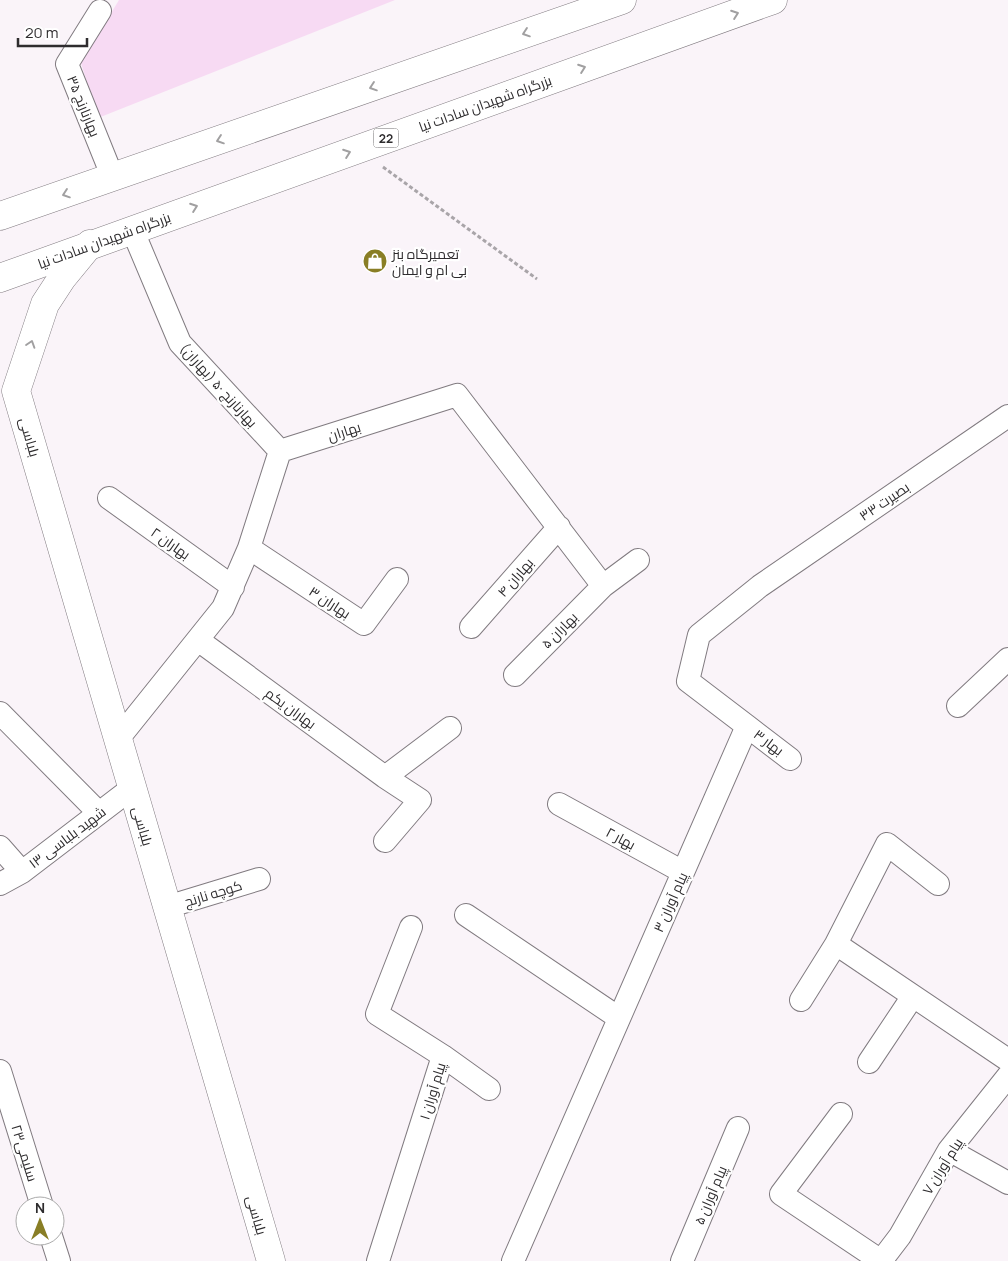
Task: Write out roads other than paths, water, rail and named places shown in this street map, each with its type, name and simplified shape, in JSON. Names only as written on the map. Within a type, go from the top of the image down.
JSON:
[{"type":"main road","points":[[0,216],[622,0]]},
{"type":"main road","name":"بزرگراه شهیدان سادات نیا","points":[[0,278],[90,244],[773,0]]},
{"type":"main road","points":[[8,386],[45,304],[62,278],[90,244]]},
{"type":"main road","name":"بلباسی","points":[[8,386],[118,738],[270,1261]]},
{"type":"street","name":"بهارنارنج ۳۵","points":[[100,11],[67,64],[113,178]]},
{"type":"street","name":"بهارنارنج ۵۰ (بهاران)","points":[[132,230],[180,343],[280,451]]},
{"type":"street","name":"بهاران","points":[[280,451],[457,395],[603,586]]},
{"type":"street","name":"بصیرت ۳۳","points":[[747,726],[688,681],[699,635],[760,586],[1008,416]]},
{"type":"street","points":[[118,738],[223,608],[249,548],[280,451]]},
{"type":"street","name":"بهاران ۲","points":[[109,498],[232,587]]},
{"type":"street","name":"بهاران ۴","points":[[471,627],[559,527]]},
{"type":"street","name":"بهاران ۳","points":[[249,548],[364,624],[397,579]]},
{"type":"street","points":[[603,586],[638,560]]},
{"type":"street","name":"بهاران ۵","points":[[515,675],[603,586]]},
{"type":"street","name":"بهاران یکم","points":[[198,640],[385,777],[420,800],[385,841]]},
{"type":"street","points":[[958,706],[1008,659]]},
{"type":"street","points":[[0,713],[100,813]]},
{"type":"street","name":"بهار ۳","points":[[747,726],[790,759]]},
{"type":"street","name":"پیام آوران ۳","points":[[513,1261],[747,726]]},
{"type":"street","points":[[385,777],[450,728]]},
{"type":"street","name":"شهید بلباسی ١٣","points":[[0,884],[22,872],[132,788]]},
{"type":"street","name":"بهار ۲","points":[[559,804],[683,872]]},
{"type":"street","points":[[801,1000],[836,944],[887,844],[938,884]]},
{"type":"street","points":[[0,847],[22,872]]},
{"type":"street","name":"کوچه نارنج","points":[[167,907],[259,880]]},
{"type":"street","points":[[466,916],[619,1018]]},
{"type":"street","name":"پیام آوران ۱","points":[[378,1261],[443,1056],[377,1014],[411,927]]},
{"type":"street","points":[[836,944],[1008,1060]]},
{"type":"street","points":[[869,1062],[913,996]]},
{"type":"street","points":[[443,1056],[489,1089]]},
{"type":"street","name":"سلیمی۲۳","points":[[0,1071],[39,1196]]},
{"type":"street","name":"پیام آوران ۷","points":[[881,1261],[900,1236],[949,1150],[1008,1076]]},
{"type":"street","points":[[841,1114],[781,1194],[881,1261]]},
{"type":"street","name":"پیام آوران ۵","points":[[682,1261],[738,1128]]},
{"type":"street","points":[[949,1150],[1008,1183]]},
{"type":"street","points":[[54,1246],[59,1261]]},
{"type":"place","name":"تعمیرگاه بنز بی ام و ایمان","points":[[375,261]]}]
